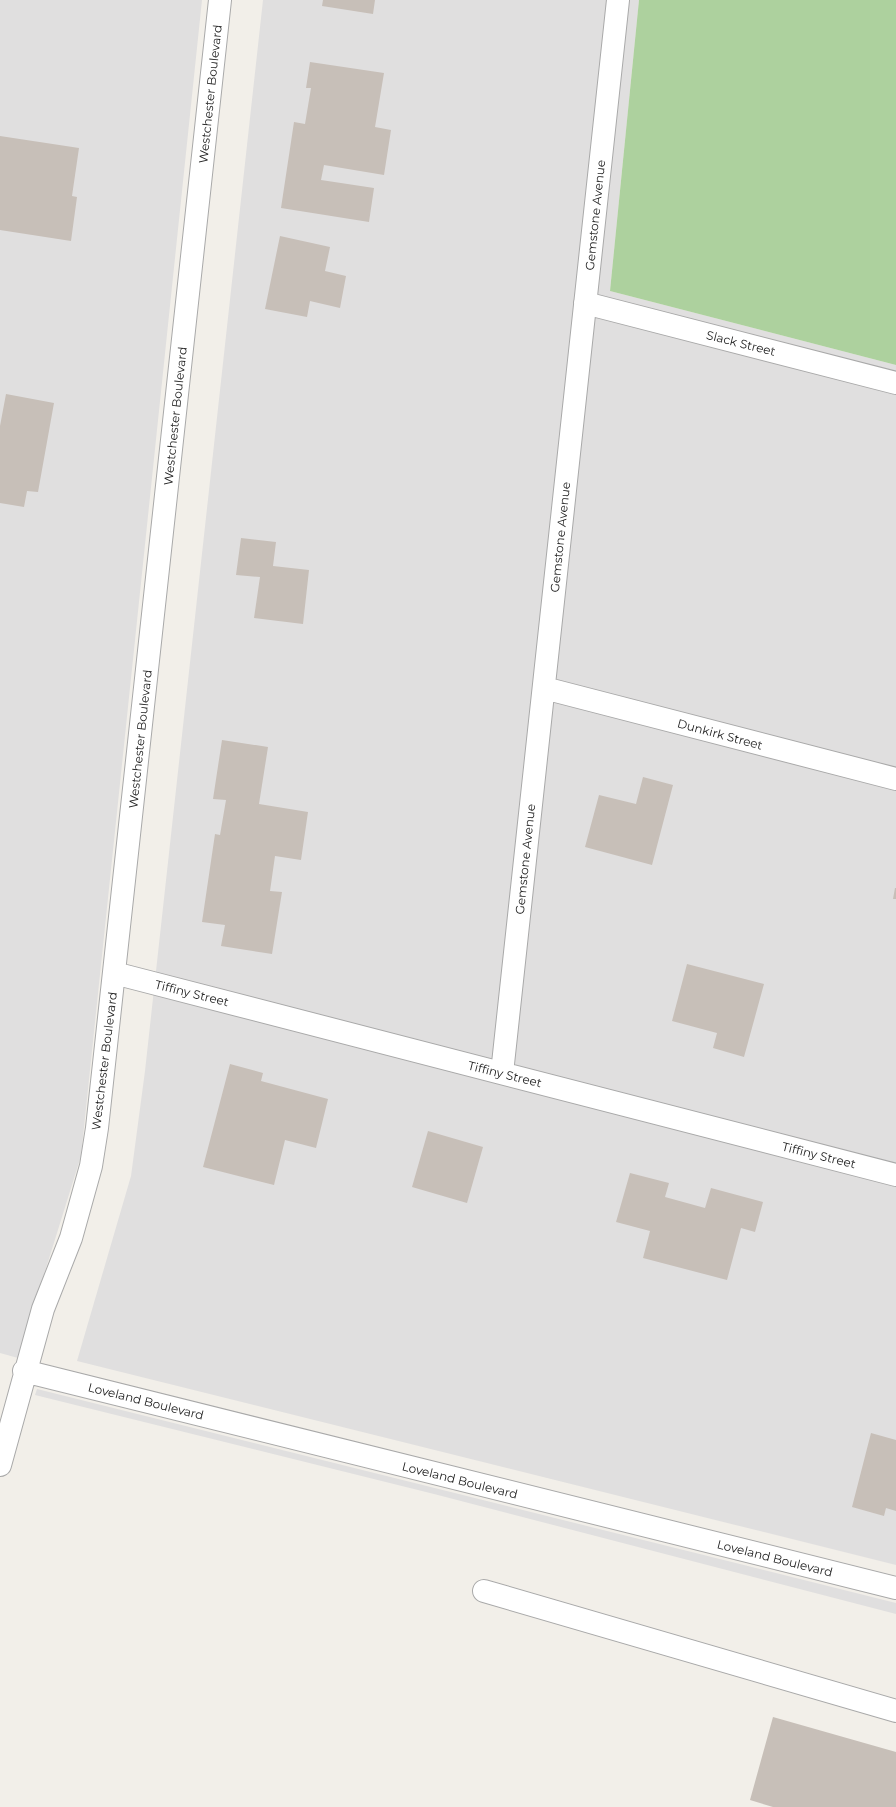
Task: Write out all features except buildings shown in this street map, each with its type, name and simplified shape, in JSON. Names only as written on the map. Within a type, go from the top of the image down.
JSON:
[{"type":"street","name":"Westchester Boulevard","points":[[0,1465],[24,1371],[43,1309],[71,1238],[91,1166],[97,1128],[220,0]]},
{"type":"street","name":"Gemstone Avenue","points":[[502,1074],[618,0]]},
{"type":"street","name":"Slack Street","points":[[586,303],[896,383]]},
{"type":"street","name":"Dunkirk Street","points":[[544,688],[896,779]]},
{"type":"street","name":"Tiffiny Street","points":[[114,973],[896,1175]]},
{"type":"street","name":"Loveland Boulevard","points":[[24,1371],[896,1588]]},
{"type":"street","points":[[484,1591],[896,1711]]},
{"type":"shaded area","points":[[0,0],[202,0],[81,1156],[18,1358],[0,1353]]},
{"type":"shaded area","points":[[263,0],[639,0],[610,291],[896,365],[896,1565],[77,1361],[131,1176],[145,1071]]},
{"type":"shaded area","points":[[37,1389],[896,1603],[896,1614],[434,1494],[35,1395]]},
{"type":"green space","points":[[639,0],[896,0],[896,365],[610,291]]}]
